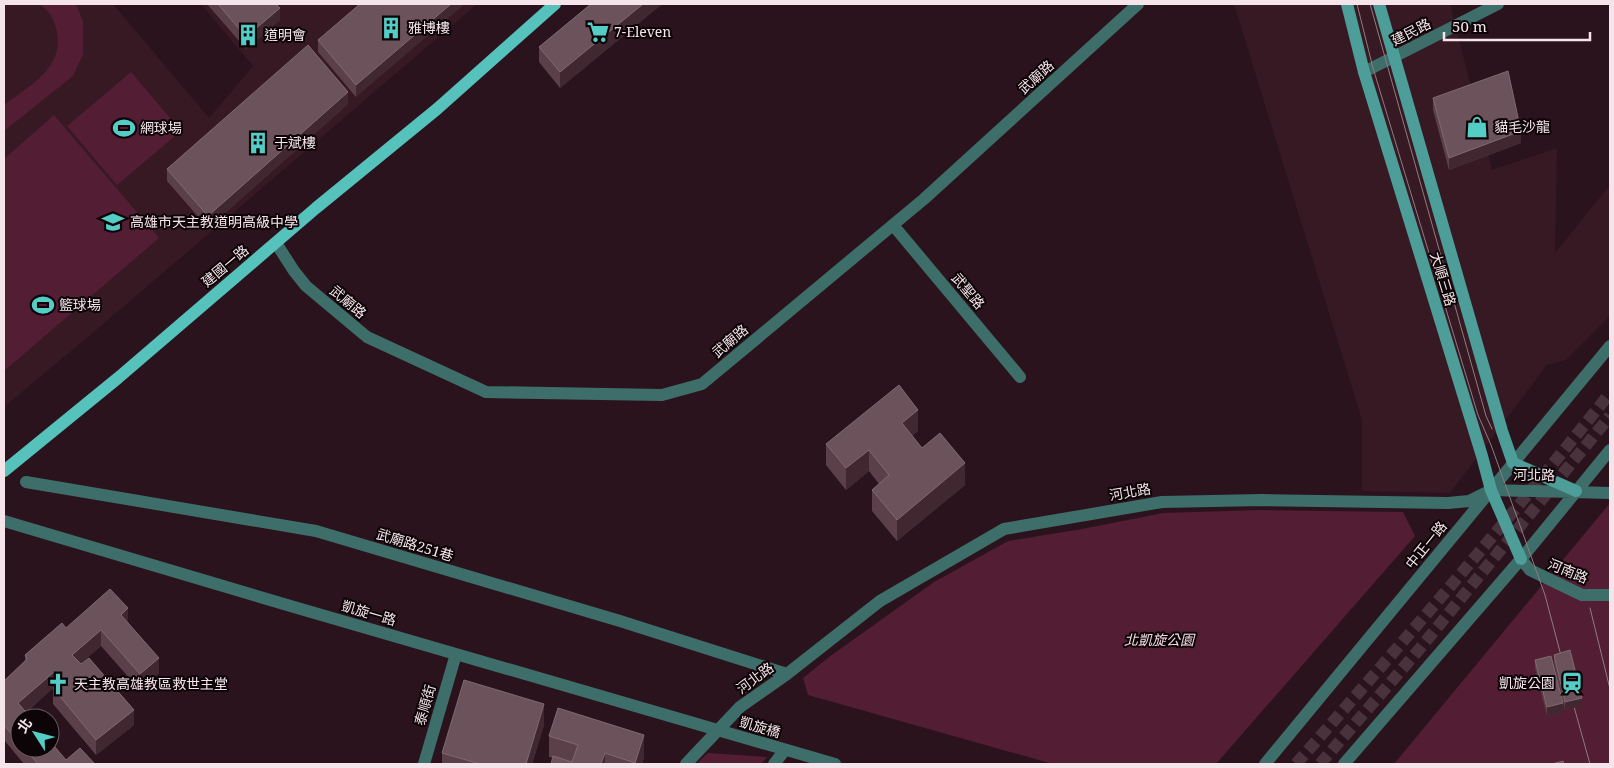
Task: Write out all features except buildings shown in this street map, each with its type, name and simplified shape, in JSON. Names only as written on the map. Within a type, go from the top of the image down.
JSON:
[{"type":"main road","name":"建國一路","points":[[4,471],[118,378],[323,202],[437,109],[555,4]]},
{"type":"street","name":"武廟路","points":[[276,243],[306,286],[367,337],[486,392],[662,394],[702,384],[924,199],[1138,4]]},
{"type":"street","name":"大順三路","points":[[1347,4],[1364,72],[1491,490],[1521,560]]},
{"type":"street","name":"大順三路","points":[[1379,4],[1502,431],[1513,463]]},
{"type":"street","name":"建民路","points":[[1364,72],[1498,4]]},
{"type":"street","name":"武聖路","points":[[893,225],[1020,376]]},
{"type":"street","name":"中正一路","points":[[1265,764],[1610,346]]},
{"type":"street","points":[[1344,764],[1521,560],[1610,450]]},
{"type":"street","points":[[1513,463],[1576,491]]},
{"type":"street","name":"武廟路251巷","points":[[26,482],[316,531],[620,621],[787,674]]},
{"type":"street","name":"河北路","points":[[686,764],[722,732],[740,708],[787,674],[880,600],[1004,529],[1162,502],[1262,500],[1448,503],[1469,501],[1491,490],[1610,493]]},
{"type":"street","name":"凱旋一路","points":[[4,521],[722,732]]},
{"type":"street","name":"河南路","points":[[1521,560],[1530,570],[1582,595],[1610,595]]},
{"type":"street","name":"泰順街","points":[[424,764],[456,654]]},
{"type":"street","name":"凱旋橋","points":[[722,732],[785,750]]},
{"type":"street","points":[[774,764],[785,750],[835,764]]},
{"type":"shaded area","name":"高雄市天主教道明高級中學","points":[[4,4],[113,4],[209,118],[253,66],[201,4],[477,4],[4,407]]},
{"type":"shaded area","points":[[1234,4],[1450,4],[1492,170],[1557,148],[1555,253],[1610,185],[1610,316],[1566,360],[1547,365],[1450,493],[1362,491],[1362,420]]},
{"type":"green space","points":[[39,4],[76,4],[83,21],[83,54],[73,76],[4,131],[4,105],[42,75],[50,66],[55,56],[58,45],[56,27],[49,13]]},
{"type":"green space","name":"網球場","points":[[131,72],[181,131],[117,185],[67,126]]},
{"type":"green space","name":"籃球場","points":[[54,115],[159,238],[4,371],[4,159]]},
{"type":"green space","points":[[1610,503],[1610,764],[1394,764]]},
{"type":"green space","name":"北凱旋公園","points":[[1260,510],[1403,512],[1415,536],[1216,764],[1053,764],[808,695],[803,678],[829,657],[934,582],[1008,541],[1163,513]]},
{"type":"green space","points":[[708,753],[767,757],[761,764],[696,764]]},
{"type":"tunnel","points":[[1296,764],[1494,534],[1610,393]]},
{"type":"tunnel","points":[[1320,764],[1417,652],[1610,416]]},
{"type":"tram line","points":[[1357,4],[1373,68],[1478,415],[1491,445],[1545,595],[1564,667]]},
{"type":"tram line","points":[[1370,4],[1486,416],[1492,429]]},
{"type":"tram line","points":[[1590,608],[1610,689]]},
{"type":"tram line","points":[[1571,696],[1590,764]]},
{"type":"place","name":"雅博樓","points":[[391,28]]},
{"type":"place","name":"7-Eleven","points":[[598,32]]},
{"type":"place","name":"道明會","points":[[248,35]]},
{"type":"place","name":"貓毛沙龍","points":[[1477,127]]},
{"type":"place","name":"網球場","points":[[124,128]]},
{"type":"place","name":"于斌樓","points":[[258,143]]},
{"type":"place","name":"高雄市天主教道明高級中學","points":[[113,222]]},
{"type":"place","name":"籃球場","points":[[43,305]]},
{"type":"place","name":"凱旋公園","points":[[1572,683]]},
{"type":"place","name":"天主教高雄教區救世主堂","points":[[58,684]]}]
